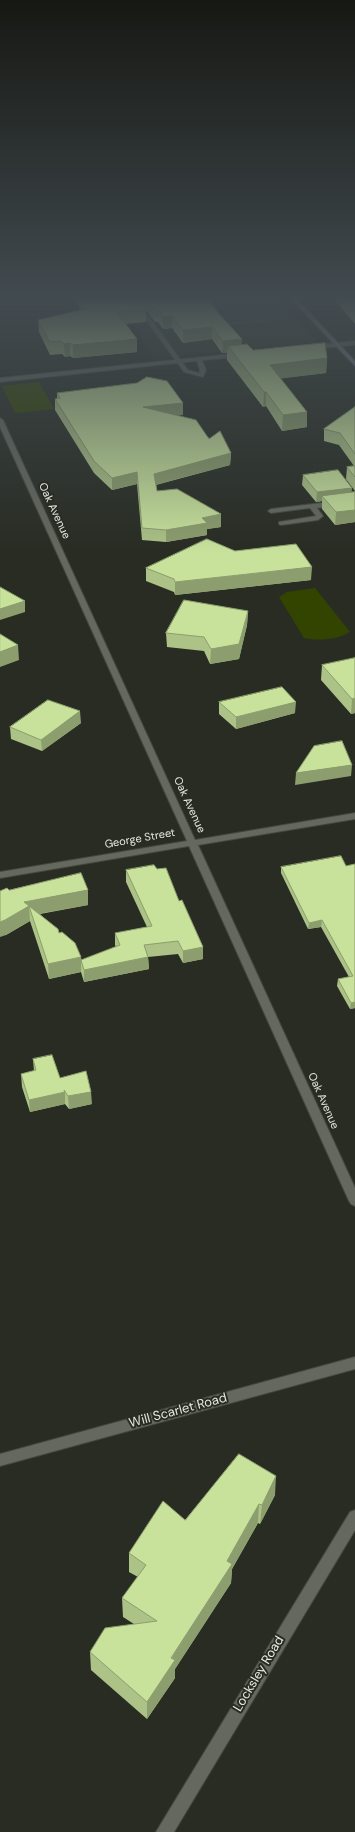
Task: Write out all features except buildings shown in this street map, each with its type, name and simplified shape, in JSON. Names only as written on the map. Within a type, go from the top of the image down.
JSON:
[{"type":"street","name":"Oak Avenue","points":[[0,420],[355,1201]]},
{"type":"street","points":[[271,511],[355,500]]},
{"type":"street","points":[[281,523],[318,518],[320,516],[312,506]]},
{"type":"street","name":"George Street","points":[[0,875],[355,816]]},
{"type":"street","name":"Will Scarlet Road","points":[[0,1460],[355,1363]]},
{"type":"street","name":"Locksley Road","points":[[164,1832],[355,1517]]},
{"type":"green space","points":[[39,382],[54,409],[15,413],[2,386]]},
{"type":"green space","points":[[315,588],[350,632],[339,637],[328,639],[304,638],[279,597],[287,592]]}]
